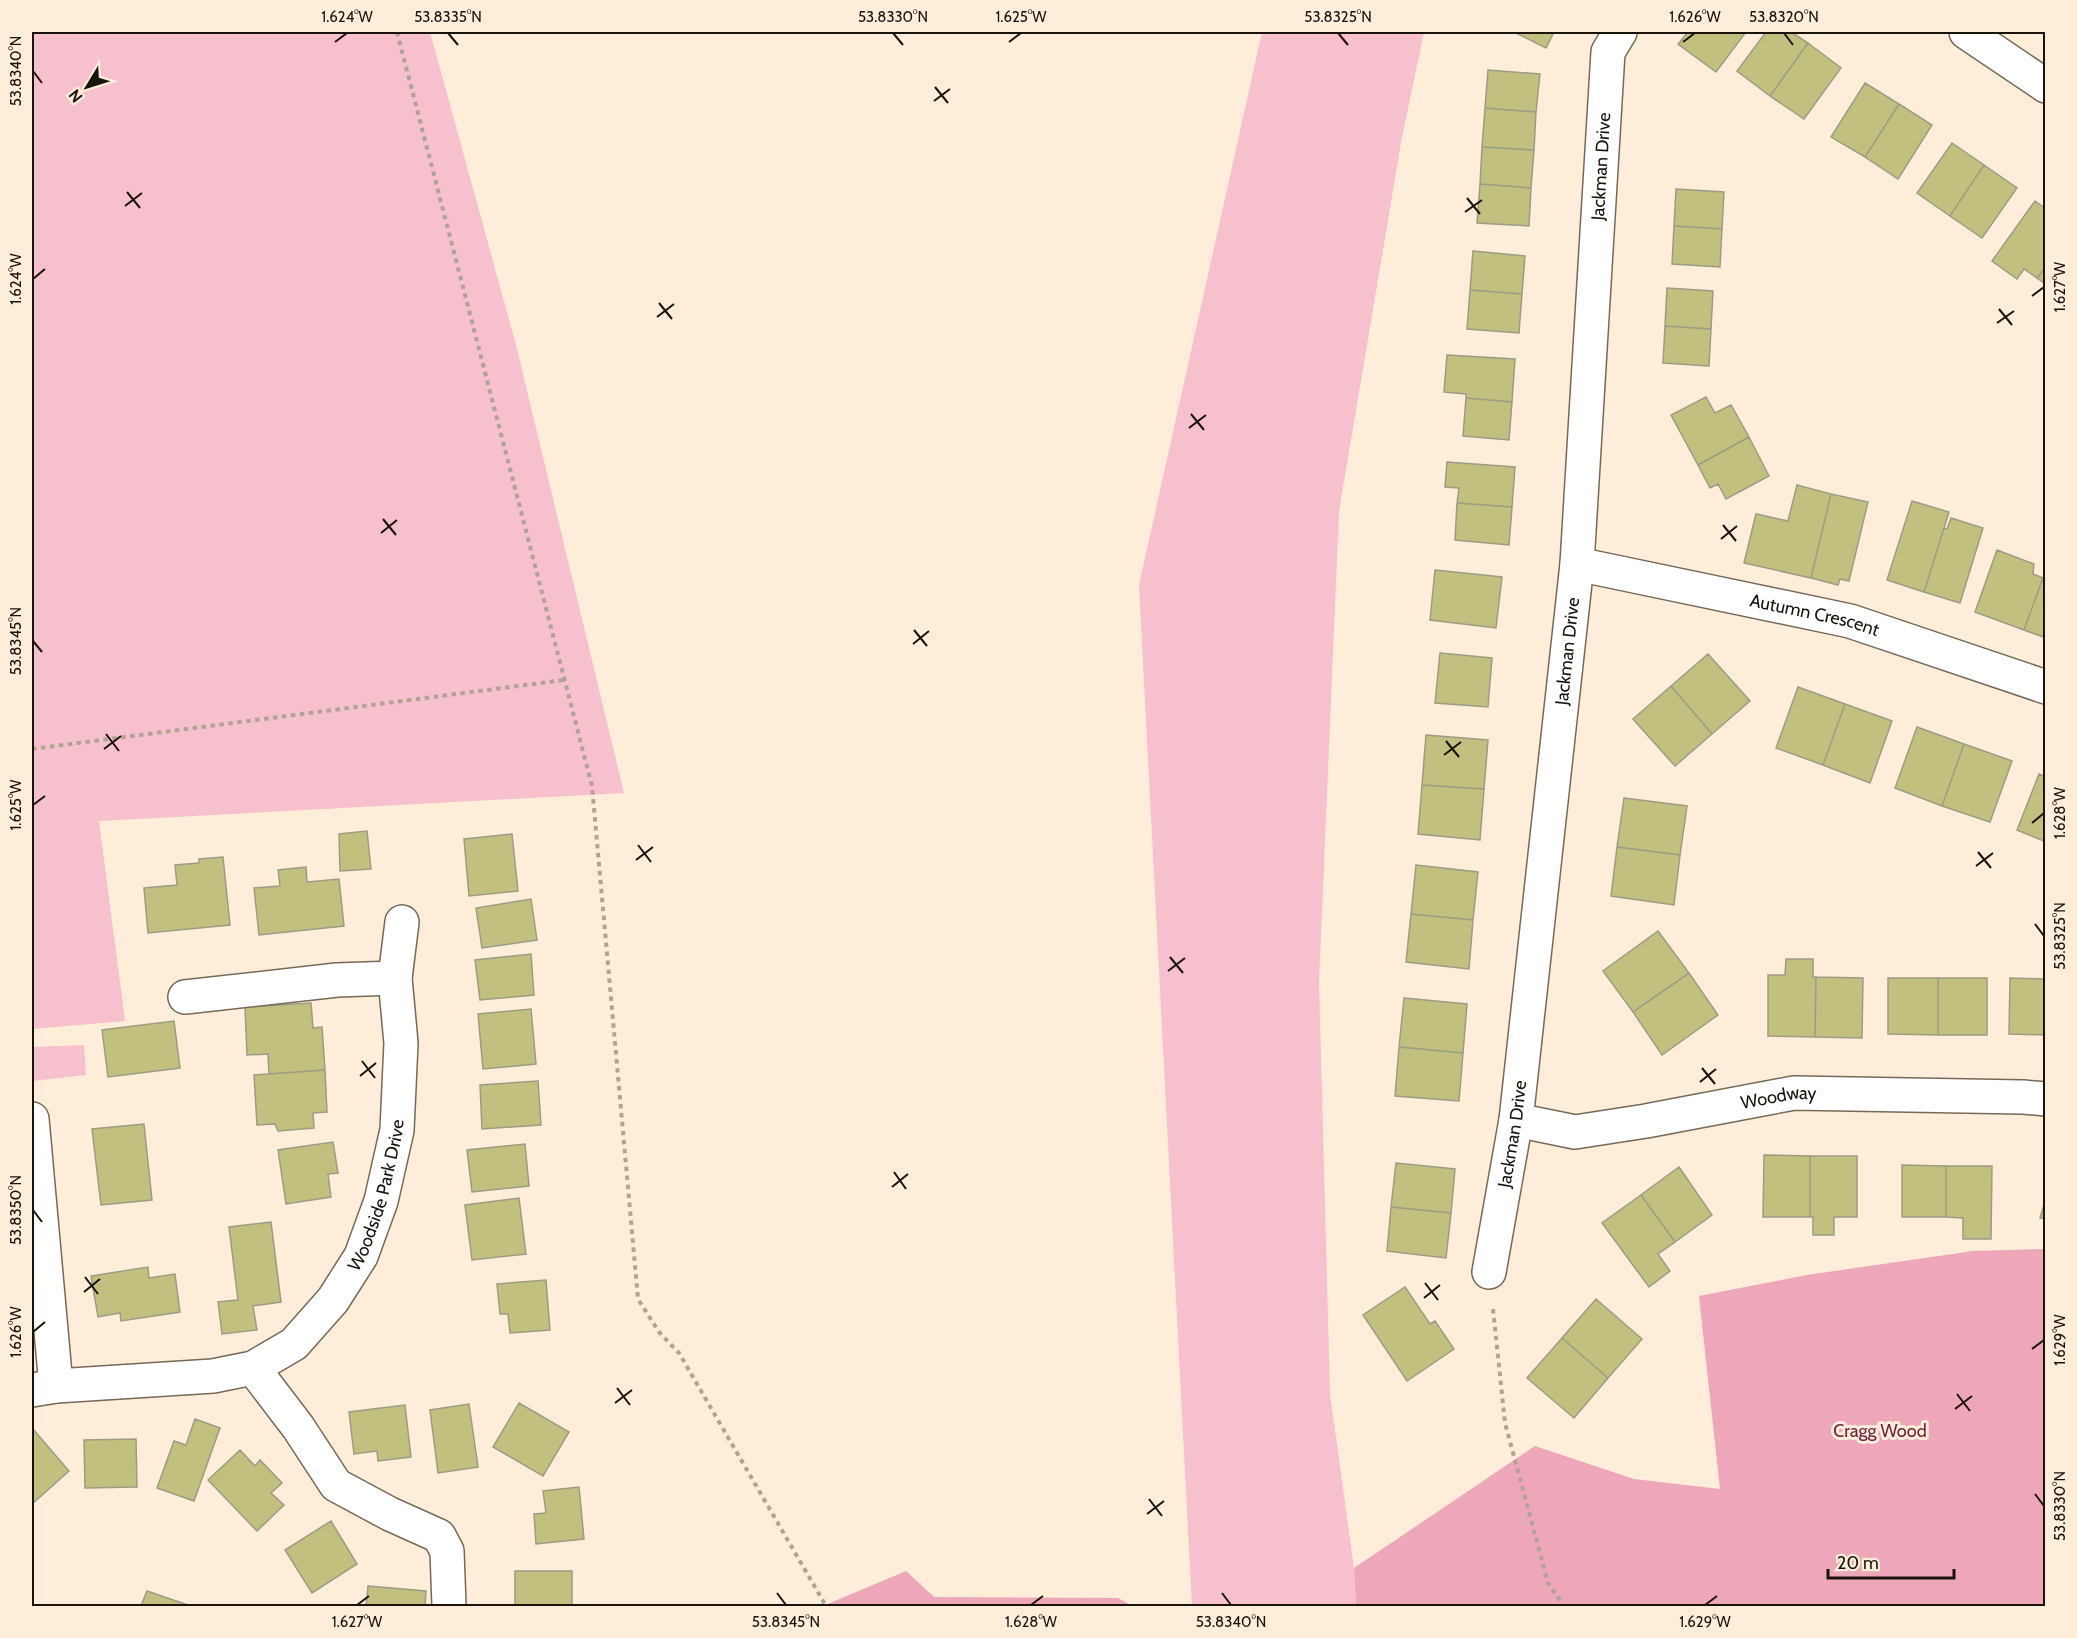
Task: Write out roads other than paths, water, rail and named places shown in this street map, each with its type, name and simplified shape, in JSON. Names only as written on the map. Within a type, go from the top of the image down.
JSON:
[{"type":"street","name":"Jackman Drive","points":[[1489,1272],[1516,1120],[1578,564],[1608,52],[1620,32]]},
{"type":"street","points":[[1966,32],[2046,86]]},
{"type":"street","name":"Autumn Crescent","points":[[1578,564],[1850,621],[2046,687]]},
{"type":"street","name":"Woodside Park Drive","points":[[32,1119],[44,1388],[213,1376],[254,1368],[294,1344],[333,1300],[361,1256],[381,1201],[397,1130],[401,1043],[395,978],[402,922]]},
{"type":"street","points":[[185,997],[336,980],[395,978]]},
{"type":"street","name":"Woodway","points":[[1516,1120],[1575,1132],[1794,1094],[2046,1099]]},
{"type":"street","points":[[254,1368],[298,1427],[336,1485],[390,1514],[439,1536],[447,1551],[448,1606]]},
{"type":"park label","name":"Cragg Wood","points":[[1880,1431]]}]
